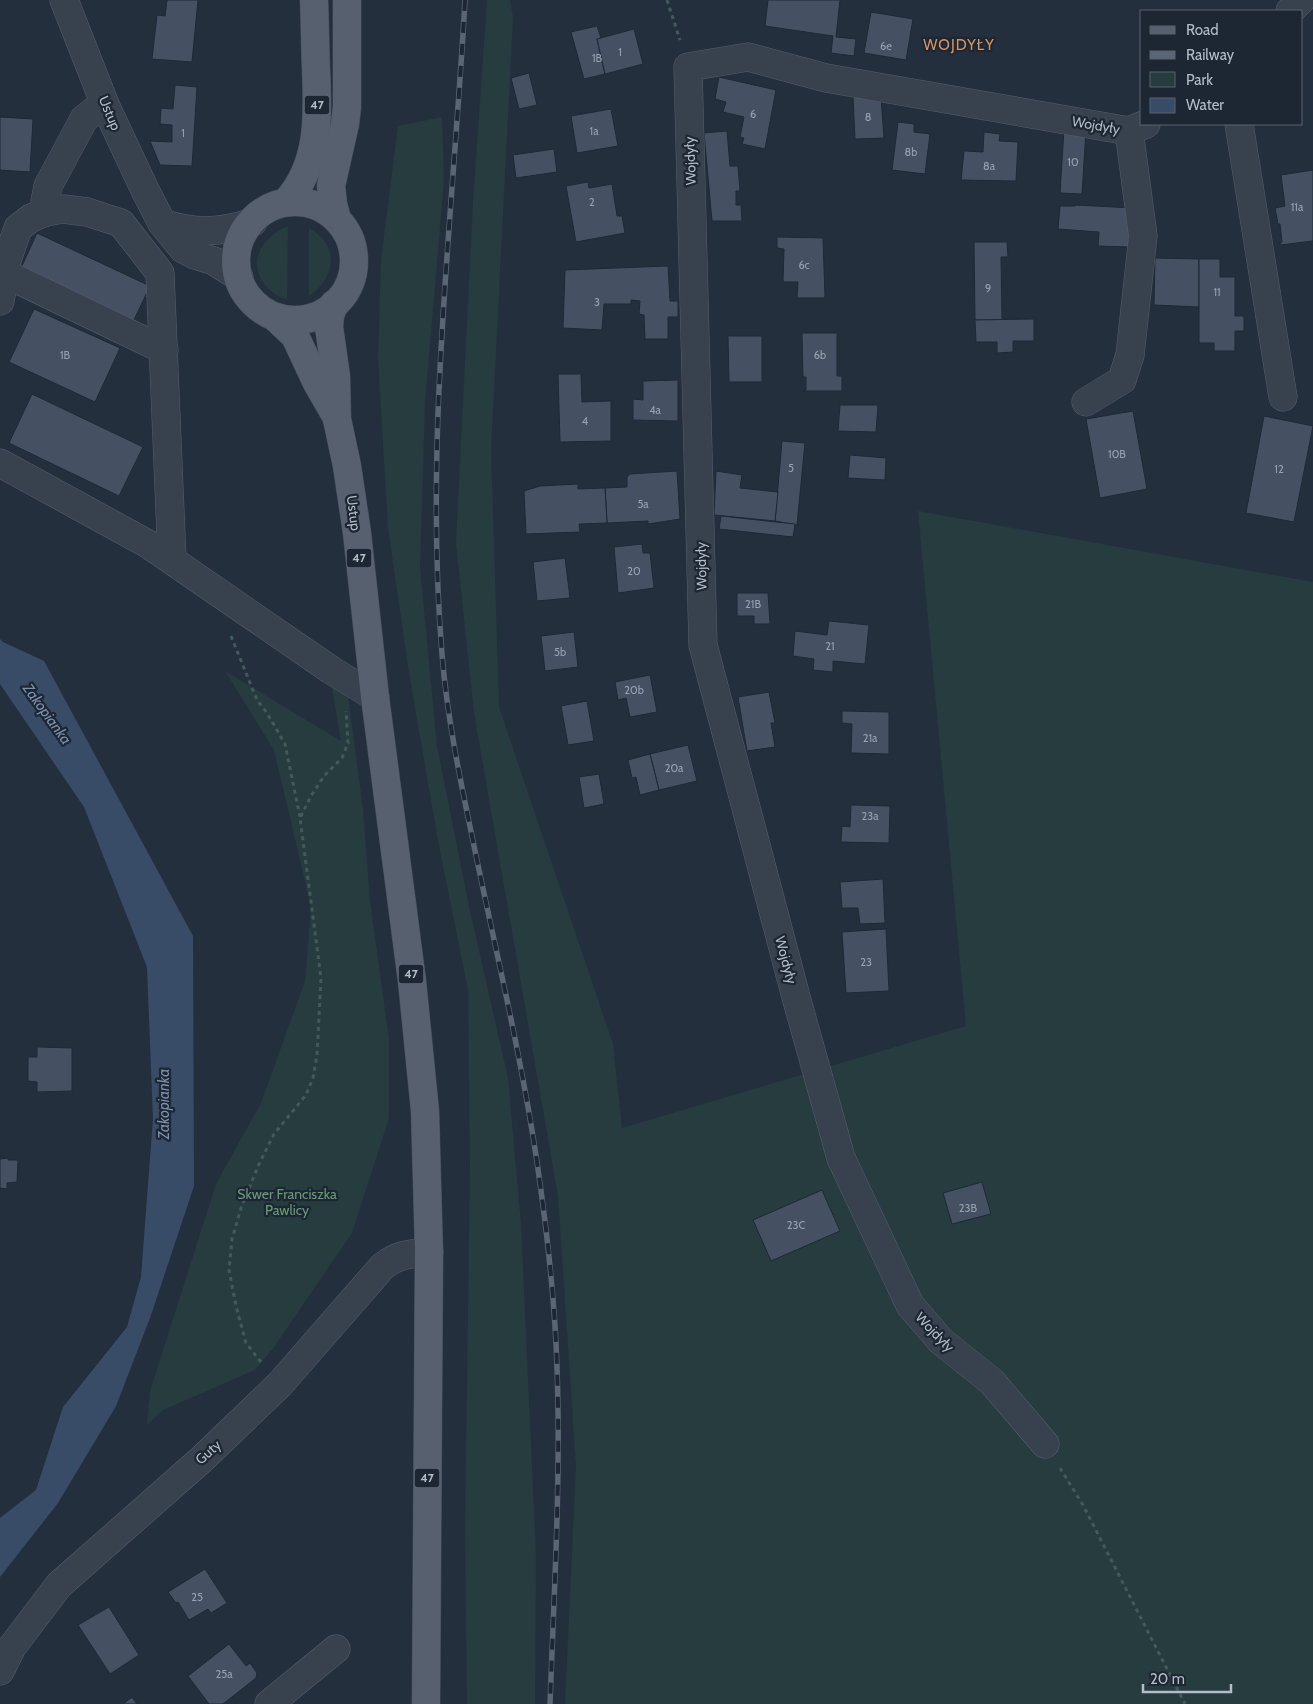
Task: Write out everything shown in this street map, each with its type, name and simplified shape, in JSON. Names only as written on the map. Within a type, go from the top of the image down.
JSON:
[{"type":"main road","name":"47","points":[[286,202],[300,184],[310,159],[316,135],[318,116],[314,0]]},
{"type":"main road","name":"47","points":[[337,219],[331,186],[347,107],[347,0]]},
{"type":"main road","name":"47","points":[[298,201],[322,207],[337,219],[346,230],[351,242],[354,268],[347,288],[334,304],[326,310],[310,316],[289,319],[276,318],[257,305],[242,286],[236,258],[238,246],[243,235],[253,222],[270,209],[286,202],[298,201]]},
{"type":"main road","name":"Ustup","points":[[334,304],[329,327],[336,376],[337,419],[352,496],[375,697]]},
{"type":"main road","name":"Ustup","points":[[276,318],[296,336],[317,384],[337,419]]},
{"type":"main road","name":"47","points":[[375,697],[412,981],[427,1143],[429,1252],[426,1704]]},
{"type":"street","name":"Ustup","points":[[64,0],[106,107],[144,190],[162,223],[183,249],[214,261],[239,277]]},
{"type":"street","points":[[1291,10],[1301,0]]},
{"type":"street","name":"Wojdyły","points":[[1045,1444],[992,1382],[941,1341],[910,1306],[841,1158],[796,997],[703,645],[688,67],[748,57],[826,78],[1138,127]]},
{"type":"street","points":[[46,212],[48,186],[84,119],[94,111],[106,107]]},
{"type":"street","points":[[1239,125],[1283,397]]},
{"type":"street","points":[[1086,402],[1122,380],[1130,354],[1143,236],[1138,127]]},
{"type":"street","points":[[0,300],[6,267],[18,228],[31,218],[46,212],[63,209],[87,212],[121,223],[160,273],[172,559]]},
{"type":"street","points":[[162,223],[193,231],[225,230],[253,222]]},
{"type":"street","points":[[6,267],[164,350]]},
{"type":"street","points":[[0,463],[148,544],[331,670],[375,697]]},
{"type":"street","name":"Guty","points":[[0,1671],[12,1647],[59,1585],[202,1459],[280,1384],[304,1359],[363,1287],[383,1266],[394,1258],[405,1254],[429,1252]]},
{"type":"street","points":[[269,1704],[336,1649]]},
{"type":"path","points":[[668,0],[688,67]]},
{"type":"path","points":[[226,597],[226,626],[257,700],[286,744],[300,818],[321,978],[313,1078],[306,1095],[274,1134],[241,1208],[232,1239],[229,1270],[236,1306],[246,1342],[265,1367]]},
{"type":"path","points":[[300,818],[311,796],[324,776],[342,758],[348,744],[346,712],[348,701],[375,697]]},
{"type":"path","points":[[1045,1444],[1083,1505],[1184,1704]]},
{"type":"green space","points":[[487,0],[510,0],[513,18],[491,449],[499,707],[613,1044],[622,1128],[966,1026],[918,511],[1313,582],[1313,1704],[565,1704],[576,1466],[558,1196],[474,713],[456,543],[473,202]]},
{"type":"green space","points":[[442,117],[444,181],[425,402],[420,567],[437,746],[470,911],[508,1078],[521,1224],[536,1556],[535,1704],[467,1704],[465,1528],[470,1166],[468,990],[439,846],[409,673],[388,528],[378,359],[381,260],[398,126]]},
{"type":"green space","points":[[288,226],[287,299],[276,295],[267,287],[257,269],[257,260],[264,244]]},
{"type":"green space","points":[[309,228],[326,243],[330,252],[331,262],[325,280],[309,296]]},
{"type":"green space","name":"Skwer Franciszka Pawlicy","points":[[225,671],[341,741],[332,687],[347,688],[363,809],[370,901],[389,1039],[389,1118],[352,1233],[274,1347],[255,1370],[163,1410],[147,1425],[150,1391],[216,1184],[261,1103],[305,981],[311,907],[274,750]]},
{"type":"water","name":"Zakopianka","points":[[0,639],[44,661],[193,936],[194,1186],[150,1318],[116,1406],[58,1503],[0,1577],[0,1518],[36,1490],[63,1407],[127,1327],[141,1277],[153,1119],[147,967],[84,807],[0,684]]},
{"type":"building","points":[[167,0],[198,0],[192,62],[152,59],[157,15],[165,16]]},
{"type":"building","points":[[768,0],[840,0],[836,37],[856,39],[854,56],[831,53],[833,36],[765,26]]},
{"type":"building","points":[[871,12],[913,19],[906,60],[864,53]]},
{"type":"building","points":[[597,26],[601,38],[597,39],[605,74],[584,79],[571,32]]},
{"type":"building","points":[[634,29],[643,64],[605,74],[597,39]]},
{"type":"building","points":[[529,73],[537,105],[519,109],[511,78]]},
{"type":"building","points":[[719,77],[776,90],[765,149],[742,144],[744,138],[740,137],[744,117],[723,112],[726,102],[715,99]]},
{"type":"building","points":[[175,85],[197,87],[192,166],[160,165],[150,141],[172,142],[172,125],[160,124],[161,108],[173,109]]},
{"type":"building","points":[[853,97],[881,97],[884,138],[855,139]]},
{"type":"building","points":[[611,109],[618,146],[577,153],[571,116]]},
{"type":"building","points":[[0,117],[33,119],[30,172],[0,170]]},
{"type":"building","points":[[898,122],[914,124],[914,132],[930,134],[925,174],[892,170]]},
{"type":"building","points":[[1064,129],[1086,130],[1082,194],[1060,193]]},
{"type":"building","points":[[727,131],[730,166],[738,166],[740,191],[736,191],[736,205],[741,205],[742,221],[712,221],[704,133]]},
{"type":"building","points":[[984,132],[1000,134],[999,141],[1018,142],[1016,181],[961,180],[964,151],[983,152]]},
{"type":"building","points":[[554,149],[557,172],[516,178],[513,155]]},
{"type":"building","points":[[1313,170],[1313,241],[1280,245],[1282,242],[1280,224],[1278,224],[1275,208],[1285,206],[1281,175]]},
{"type":"building","points":[[588,182],[589,188],[612,184],[617,216],[622,216],[625,233],[576,242],[566,186]]},
{"type":"building","points":[[1060,206],[1133,208],[1130,247],[1098,246],[1099,232],[1058,229]]},
{"type":"building","points":[[37,233],[150,286],[133,322],[21,268]]},
{"type":"building","points":[[777,237],[823,238],[825,298],[797,298],[798,282],[783,282],[784,249],[777,248]]},
{"type":"building","points":[[974,242],[1007,242],[1008,257],[1001,257],[1002,320],[975,320]]},
{"type":"building","points":[[1155,258],[1199,259],[1199,307],[1154,305]]},
{"type":"building","points":[[1199,259],[1220,259],[1220,277],[1235,277],[1235,316],[1244,316],[1244,331],[1235,331],[1235,351],[1214,351],[1214,343],[1199,343]]},
{"type":"building","points":[[668,266],[670,301],[678,301],[678,317],[668,317],[668,339],[645,339],[644,315],[639,314],[640,301],[631,300],[631,304],[604,304],[602,330],[563,328],[565,270]]},
{"type":"building","points":[[34,309],[120,348],[95,402],[9,362]]},
{"type":"building","points":[[1034,319],[1034,341],[1013,341],[1013,352],[997,353],[997,342],[976,342],[975,320]]},
{"type":"building","points":[[802,333],[837,333],[837,376],[842,376],[842,391],[803,391],[806,390],[806,377],[803,377]]},
{"type":"building","points":[[728,336],[762,336],[762,382],[729,382]]},
{"type":"building","points":[[558,374],[581,374],[582,402],[611,401],[611,441],[560,442]]},
{"type":"building","points":[[678,380],[678,421],[633,420],[633,399],[643,400],[643,381]]},
{"type":"building","points":[[32,394],[143,447],[119,496],[9,443]]},
{"type":"building","points":[[840,405],[878,405],[876,432],[838,431]]},
{"type":"building","points":[[1133,411],[1147,489],[1100,498],[1086,419]]},
{"type":"building","points":[[1264,416],[1313,426],[1294,522],[1246,513]]},
{"type":"building","points":[[782,441],[805,443],[797,525],[775,521]]},
{"type":"building","points":[[850,455],[886,458],[885,480],[848,478]]},
{"type":"building","points":[[677,471],[680,519],[648,524],[648,521],[607,523],[605,488],[627,487],[627,477],[630,474]]},
{"type":"building","points":[[716,471],[742,475],[740,488],[778,492],[775,521],[714,515]]},
{"type":"building","points":[[578,484],[578,489],[605,488],[607,523],[579,524],[580,532],[526,534],[524,491],[540,486]]},
{"type":"building","points":[[721,516],[795,524],[793,537],[719,529]]},
{"type":"building","points":[[642,544],[643,553],[650,553],[654,588],[618,593],[614,547]]},
{"type":"building","points":[[565,558],[570,598],[537,601],[533,562]]},
{"type":"building","points":[[737,593],[768,593],[770,624],[754,624],[754,616],[737,616]]},
{"type":"building","points":[[829,621],[869,625],[865,664],[833,661],[833,672],[813,670],[814,659],[793,656],[795,631],[827,635]]},
{"type":"building","points":[[574,632],[578,667],[545,671],[541,636]]},
{"type":"building","points":[[650,675],[657,712],[630,717],[626,698],[618,700],[615,682]]},
{"type":"building","points":[[769,692],[775,723],[771,723],[775,747],[747,751],[738,697]]},
{"type":"building","points":[[587,701],[594,741],[568,745],[561,706]]},
{"type":"building","points":[[842,711],[889,712],[889,754],[851,753],[852,724],[842,723]]},
{"type":"building","points":[[688,745],[697,781],[659,790],[650,754]]},
{"type":"building","points":[[650,754],[659,790],[640,795],[636,777],[632,778],[628,760]]},
{"type":"building","points":[[599,774],[604,804],[584,808],[579,777]]},
{"type":"building","points":[[851,805],[890,806],[889,843],[841,842],[842,826],[850,827]]},
{"type":"building","points":[[883,879],[885,923],[860,924],[858,908],[842,908],[840,882]]},
{"type":"building","points":[[886,929],[889,991],[846,993],[842,932]]},
{"type":"building","points":[[37,1047],[72,1048],[72,1091],[37,1092],[37,1082],[28,1081],[28,1057],[37,1057]]},
{"type":"building","points":[[8,1158],[8,1160],[18,1160],[17,1182],[7,1183],[7,1189],[0,1188],[0,1159]]},
{"type":"building","points":[[982,1182],[991,1214],[952,1224],[943,1193]]},
{"type":"building","points":[[822,1190],[840,1231],[771,1261],[753,1220]]},
{"type":"building","points":[[205,1569],[227,1603],[211,1613],[208,1609],[189,1620],[178,1602],[176,1603],[168,1592]]},
{"type":"building","points":[[109,1607],[139,1655],[110,1674],[78,1625]]},
{"type":"building","points":[[229,1644],[246,1666],[250,1663],[257,1673],[256,1678],[223,1704],[209,1704],[188,1676]]},
{"type":"building","points":[[132,1697],[137,1704],[123,1704]]},
{"type":"railway","points":[[465,0],[442,327],[436,491],[437,572],[444,678],[451,725],[463,794],[531,1122],[550,1265],[556,1342],[558,1410],[550,1704]]},
{"type":"district","name":"WOJDYŁY","points":[[959,45]]}]
